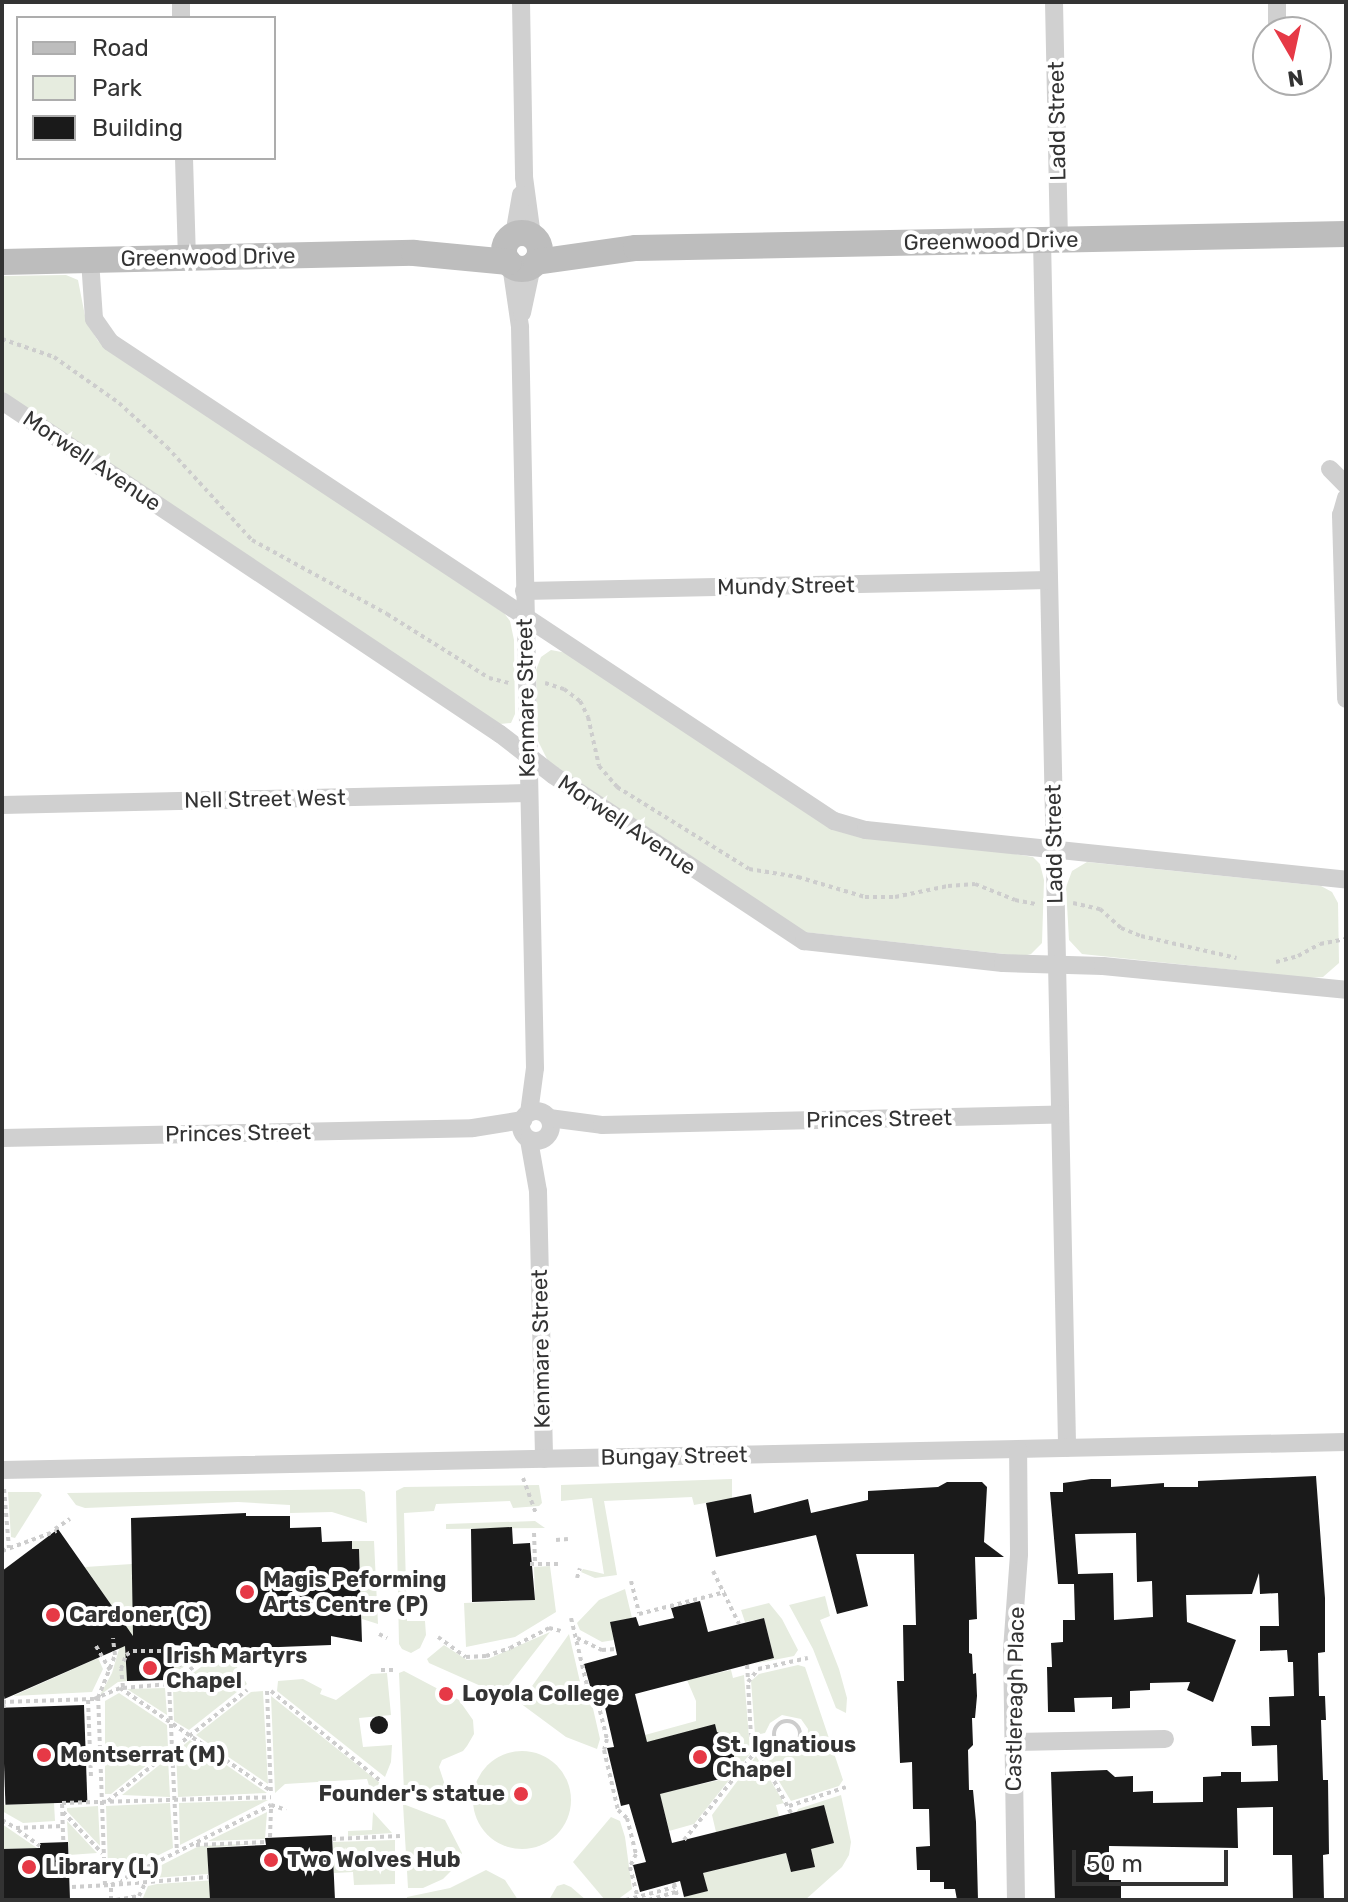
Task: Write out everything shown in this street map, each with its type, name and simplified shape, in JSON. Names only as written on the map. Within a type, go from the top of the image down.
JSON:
[{"type":"street","name":"Kenmare Street","points":[[521,2],[524,177],[520,327],[525,683],[544,1459]]},
{"type":"street","name":"Ladd Street","points":[[1054,2],[1049,580],[1067,1448]]},
{"type":"street","points":[[184,160],[187,257]]},
{"type":"street","name":"Greenwood Drive","points":[[2,262],[1346,234]]},
{"type":"street","points":[[90,260],[94,319],[110,342],[844,825],[1346,880]]},
{"type":"street","name":"Morwell Avenue","points":[[2,401],[804,941],[1003,963],[1103,966],[1346,990]]},
{"type":"street","points":[[1330,469],[1346,485]]},
{"type":"street","points":[[1346,498],[1341,515],[1346,699]]},
{"type":"street","name":"Mundy Street","points":[[524,591],[1049,580]]},
{"type":"street","name":"Nell Street West","points":[[2,805],[528,793]]},
{"type":"street","name":"Princes Street","points":[[2,1138],[1060,1115]]},
{"type":"street","name":"Bungay Street","points":[[3,1478],[544,1459],[1346,1442]]},
{"type":"street","name":"Castlereagh Place","points":[[1016,1900],[1012,1624],[1019,1554],[1018,1449]]},
{"type":"street","points":[[1012,1742],[1165,1739]]},
{"type":"path","points":[[2,339],[54,357],[119,403],[167,447],[252,540],[387,614],[497,683],[556,685],[573,695],[588,717],[596,757],[611,781],[749,869],[806,879],[865,897],[895,897],[975,884],[1026,903],[1094,906],[1121,928],[1141,936],[1242,959]]},
{"type":"path","points":[[1268,963],[1289,960],[1320,944],[1346,939]]},
{"type":"path","points":[[523,1476],[536,1513]]},
{"type":"path","points":[[3,1478],[9,1548]]},
{"type":"path","points":[[2,1551],[56,1530],[70,1519]]},
{"type":"path","points":[[534,1533],[533,1564],[559,1564]]},
{"type":"path","points":[[556,1540],[568,1539]]},
{"type":"path","points":[[577,1578],[580,1568]]},
{"type":"path","points":[[713,1571],[739,1624]]},
{"type":"path","points":[[631,1581],[639,1615],[725,1592]]},
{"type":"path","points":[[571,1618],[589,1694],[598,1703],[607,1739],[604,1750],[618,1810],[627,1818],[636,1854],[630,1867],[637,1898]]},
{"type":"path","points":[[438,1637],[466,1657],[486,1656],[549,1628],[561,1631]]},
{"type":"path","points":[[379,1634],[387,1638]]},
{"type":"path","points":[[113,1638],[115,1655],[98,1698],[104,1855],[108,1885],[114,1900],[139,1896],[145,1882]]},
{"type":"path","points":[[575,1638],[602,1650],[616,1649]]},
{"type":"path","points":[[96,1646],[110,1670]]},
{"type":"path","points":[[122,1688],[121,1669],[126,1655],[133,1651],[190,1651],[191,1657],[180,1663],[176,1680]]},
{"type":"path","points":[[2,1696],[3,1704],[98,1698],[122,1688],[169,1684],[203,1660],[217,1656]]},
{"type":"path","points":[[748,1682],[758,1669],[808,1658]]},
{"type":"path","points":[[747,1665],[754,1743],[791,1813]]},
{"type":"path","points":[[381,1670],[394,1670]]},
{"type":"path","points":[[169,1684],[177,1853]]},
{"type":"path","points":[[122,1688],[271,1794]]},
{"type":"path","points":[[104,1803],[247,1690]]},
{"type":"path","points":[[192,1845],[268,1840],[271,1805],[269,1691],[399,1796]]},
{"type":"path","points":[[88,1699],[91,1778]]},
{"type":"path","points":[[783,1721],[792,1721],[800,1730],[797,1743],[789,1748],[780,1745],[774,1738],[774,1730],[783,1721]]},
{"type":"path","points":[[754,1743],[774,1738]]},
{"type":"path","points":[[684,1840],[757,1750]]},
{"type":"path","points":[[789,1806],[846,1787]]},
{"type":"path","points":[[63,1842],[62,1804],[271,1794]]},
{"type":"path","points":[[108,1885],[271,1805],[286,1810]]},
{"type":"path","points":[[63,1812],[104,1855]]},
{"type":"path","points":[[2,1820],[40,1846]]},
{"type":"path","points":[[16,1828],[63,1826]]},
{"type":"path","points":[[332,1839],[400,1836]]},
{"type":"path","points":[[72,1887],[209,1877]]},
{"type":"path","points":[[626,1900],[675,1887]]},
{"type":"path","points":[[649,1900],[675,1887]]},
{"type":"path","points":[[675,1887],[678,1900]]},
{"type":"path","points":[[659,1900],[671,1900]]},
{"type":"green space","points":[[66,275],[78,280],[86,321],[98,341],[504,613],[510,621],[514,640],[515,714],[511,723],[500,724],[2,394],[2,276]]},
{"type":"green space","points":[[551,650],[567,653],[819,821],[1033,857],[1040,864],[1044,880],[1042,943],[1031,954],[1023,956],[804,932],[548,761],[538,741],[536,670],[541,657]]},
{"type":"green space","points":[[1087,862],[1321,886],[1332,892],[1338,903],[1339,963],[1323,977],[1309,978],[1082,954],[1069,940],[1066,887],[1072,871]]},
{"type":"green space","points":[[732,1479],[732,1498],[694,1505],[692,1497],[604,1501],[617,1575],[595,1578],[581,1572],[583,1569],[604,1574],[592,1498],[561,1501],[561,1485]]},
{"type":"green space","points":[[539,1485],[542,1503],[539,1506],[513,1508],[510,1501],[436,1504],[434,1511],[404,1513],[407,1621],[425,1621],[426,1635],[420,1648],[411,1653],[402,1649],[399,1644],[396,1491],[404,1487]]},
{"type":"green space","points":[[360,1489],[365,1492],[367,1523],[332,1512],[290,1513],[290,1505],[238,1502],[85,1508],[76,1505],[67,1493]]},
{"type":"green space","points":[[8,1492],[39,1492],[42,1495],[15,1538],[11,1537]]},
{"type":"green space","points":[[535,1521],[545,1528],[446,1529],[446,1524]]},
{"type":"green space","points":[[352,1541],[374,1541],[378,1624],[362,1619],[359,1550],[352,1549]]},
{"type":"green space","points":[[132,1564],[169,1645],[196,1652],[197,1657],[174,1674],[174,1663],[126,1659],[127,1681],[118,1682],[100,1695],[112,1673],[119,1649],[100,1609],[109,1602],[85,1567]]},
{"type":"green space","points":[[550,1566],[556,1612],[515,1637],[466,1647],[464,1603],[535,1600],[534,1567]]},
{"type":"green space","points":[[625,1589],[632,1618],[611,1622],[614,1640],[602,1642],[580,1630],[577,1623],[599,1600]]},
{"type":"green space","points":[[825,1596],[830,1616],[820,1620],[839,1669],[847,1698],[846,1713],[836,1708],[813,1649],[789,1605]]},
{"type":"green space","points":[[769,1603],[782,1619],[798,1650],[794,1656],[753,1664],[774,1658],[764,1618],[745,1622],[741,1610]]},
{"type":"green space","points":[[550,1632],[501,1695],[429,1663],[427,1659],[444,1645],[467,1660],[488,1659]]},
{"type":"green space","points":[[569,1634],[583,1695],[592,1704],[600,1739],[597,1749],[566,1737],[520,1703]]},
{"type":"green space","points":[[98,1658],[103,1669],[92,1692],[13,1696]]},
{"type":"green space","points":[[217,1660],[235,1664],[247,1684],[189,1730],[174,1721],[173,1688],[205,1664]]},
{"type":"green space","points":[[798,1665],[805,1667],[843,1780],[839,1786],[791,1801],[760,1750],[765,1748],[786,1756],[799,1753],[807,1742],[808,1729],[801,1719],[782,1715],[770,1723],[765,1733],[755,1735],[751,1681],[759,1674]]},
{"type":"green space","points":[[731,1670],[733,1678],[744,1675],[749,1738],[753,1750],[694,1824],[669,1831],[657,1783],[671,1791],[728,1778],[725,1766],[734,1758],[734,1747],[729,1738],[718,1734],[715,1725],[658,1739],[649,1751],[645,1735],[696,1721],[696,1701],[687,1680]]},
{"type":"green space","points":[[404,1671],[459,1700],[473,1720],[474,1734],[467,1746],[463,1751],[442,1760],[439,1767],[446,1788],[445,1797],[441,1800],[404,1792],[399,1673]]},
{"type":"green space","points":[[387,1673],[391,1715],[359,1718],[363,1747],[392,1745],[391,1762],[385,1777],[277,1691],[278,1681],[303,1679],[322,1689],[320,1694],[336,1700],[371,1674]]},
{"type":"green space","points":[[165,1688],[167,1715],[127,1689]]},
{"type":"green space","points":[[263,1691],[268,1784],[196,1735],[251,1692]]},
{"type":"green space","points":[[119,1693],[167,1725],[168,1748],[111,1794],[105,1794],[105,1701]]},
{"type":"green space","points":[[271,1696],[380,1784],[371,1792],[367,1779],[285,1784],[275,1793]]},
{"type":"green space","points":[[190,1740],[267,1793],[178,1797],[176,1751]]},
{"type":"green space","points":[[522,1751],[541,1755],[557,1765],[567,1781],[571,1800],[567,1819],[557,1835],[541,1845],[522,1849],[503,1845],[487,1835],[477,1819],[473,1800],[477,1781],[487,1765],[503,1755]]},
{"type":"green space","points":[[756,1756],[784,1803],[776,1805],[779,1816],[716,1832],[712,1815]]},
{"type":"green space","points":[[168,1758],[170,1797],[122,1795]]},
{"type":"green space","points":[[841,1795],[851,1842],[849,1855],[842,1867],[805,1900],[684,1900],[684,1897],[707,1891],[703,1873],[786,1853],[791,1872],[814,1867],[811,1849],[824,1806],[797,1812],[798,1809]]},
{"type":"green space","points":[[268,1800],[180,1845],[179,1803]]},
{"type":"green space","points":[[54,1803],[55,1821],[23,1823],[2,1811],[2,1805]]},
{"type":"green space","points":[[170,1803],[173,1848],[116,1876],[108,1869],[106,1806]]},
{"type":"green space","points":[[403,1804],[445,1820],[462,1853],[461,1861],[443,1879],[423,1888],[408,1888]]},
{"type":"green space","points":[[98,1806],[100,1846],[67,1811],[67,1808]]},
{"type":"green space","points":[[267,1812],[265,1839],[208,1841]]},
{"type":"green space","points":[[373,1812],[392,1833],[348,1836],[348,1831],[372,1830]]},
{"type":"green space","points":[[611,1817],[620,1821],[625,1837],[632,1889],[617,1900],[605,1900],[573,1862]]},
{"type":"green space","points":[[67,1821],[97,1853],[69,1855]]},
{"type":"green space","points":[[2,1824],[37,1848],[2,1849]]},
{"type":"green space","points":[[395,1840],[395,1884],[354,1885],[353,1872],[334,1873],[333,1842]]},
{"type":"green space","points":[[266,1843],[208,1848],[208,1874],[154,1878],[144,1874],[199,1846]]},
{"type":"green space","points":[[486,1870],[505,1880],[518,1900],[407,1900],[407,1897],[450,1888]]},
{"type":"green space","points":[[245,1878],[211,1899],[142,1900],[148,1886],[157,1884]]},
{"type":"green space","points":[[564,1884],[586,1900],[549,1900],[557,1886]]},
{"type":"building","points":[[1316,1476],[1325,1598],[1325,1652],[1318,1653],[1319,1696],[1325,1696],[1326,1720],[1321,1720],[1323,1780],[1328,1780],[1329,1854],[1323,1855],[1324,1900],[1293,1900],[1292,1855],[1273,1855],[1273,1807],[1237,1808],[1238,1848],[1109,1846],[1109,1880],[1121,1880],[1121,1900],[1055,1900],[1051,1772],[1107,1770],[1115,1777],[1133,1776],[1133,1792],[1153,1791],[1153,1803],[1203,1802],[1203,1777],[1221,1776],[1221,1772],[1241,1772],[1241,1782],[1278,1781],[1277,1745],[1252,1746],[1251,1726],[1270,1726],[1269,1697],[1294,1696],[1293,1662],[1288,1662],[1287,1650],[1260,1651],[1260,1626],[1279,1626],[1278,1593],[1260,1594],[1259,1573],[1252,1594],[1186,1595],[1187,1622],[1236,1640],[1213,1702],[1187,1690],[1190,1682],[1150,1683],[1150,1690],[1130,1691],[1130,1708],[1112,1709],[1112,1697],[1074,1698],[1075,1712],[1048,1712],[1047,1667],[1052,1667],[1051,1643],[1063,1642],[1063,1620],[1075,1620],[1074,1584],[1058,1584],[1050,1492],[1063,1492],[1063,1483],[1091,1479],[1111,1479],[1111,1487],[1164,1483],[1164,1487],[1198,1487],[1198,1481]],"holes":[[[1136,1533],[1137,1582],[1152,1581],[1153,1617],[1114,1620],[1113,1573],[1078,1574],[1075,1534]]]},
{"type":"building","points":[[947,1482],[982,1482],[987,1487],[984,1542],[1004,1557],[975,1557],[977,1619],[969,1620],[969,1653],[972,1654],[973,1674],[976,1673],[977,1696],[975,1718],[972,1718],[973,1745],[968,1750],[969,1790],[973,1790],[976,1822],[978,1900],[957,1900],[955,1889],[944,1889],[944,1882],[930,1882],[930,1870],[917,1870],[916,1847],[930,1846],[929,1809],[913,1809],[912,1762],[900,1763],[897,1681],[904,1681],[903,1625],[916,1625],[914,1554],[856,1554],[868,1606],[837,1614],[816,1535],[716,1557],[706,1503],[751,1494],[754,1513],[808,1499],[811,1513],[868,1500],[868,1491],[938,1487]]},
{"type":"building","name":"Magis Peforming Arts Centre (P)","points":[[246,1513],[246,1516],[290,1516],[290,1528],[321,1527],[322,1542],[352,1541],[352,1549],[359,1549],[362,1642],[331,1636],[331,1645],[227,1649],[173,1645],[174,1674],[167,1674],[168,1680],[127,1681],[125,1646],[2,1700],[2,1571],[58,1529],[133,1636],[131,1518]]},
{"type":"building","points":[[512,1527],[513,1544],[530,1543],[535,1600],[472,1602],[471,1529]]},
{"type":"building","points":[[700,1601],[708,1632],[764,1618],[774,1658],[635,1694],[647,1742],[715,1724],[717,1732],[729,1738],[734,1747],[734,1758],[726,1769],[728,1777],[660,1794],[672,1843],[824,1805],[834,1843],[811,1849],[815,1867],[791,1872],[786,1853],[703,1873],[708,1891],[684,1897],[680,1881],[640,1892],[633,1865],[646,1862],[629,1804],[621,1806],[607,1748],[614,1747],[601,1690],[592,1693],[584,1664],[617,1655],[610,1622],[636,1617],[639,1626],[674,1618],[671,1608]]},
{"type":"building","name":"Montserrat (M)","points":[[84,1705],[87,1802],[5,1805],[2,1708]]},
{"type":"building","points":[[375,1716],[383,1716],[388,1725],[386,1732],[375,1734],[370,1729],[370,1721]]},
{"type":"building","name":"Two Wolves Hub","points":[[332,1835],[335,1900],[210,1900],[207,1848],[266,1845],[265,1838]]},
{"type":"building","name":"Library (L)","points":[[68,1842],[70,1900],[2,1900],[2,1849],[40,1848],[40,1843]]},
{"type":"place","name":"Magis Peforming Arts Centre (P)","points":[[247,1592]]},
{"type":"place","name":"Cardoner (C)","points":[[53,1615]]},
{"type":"place","name":"Irish Martyrs Chapel","points":[[150,1668]]},
{"type":"place","name":"Loyola College","points":[[446,1694]]},
{"type":"place","name":"Montserrat (M)","points":[[44,1755]]},
{"type":"place","name":"St. Ignatious Chapel","points":[[700,1757]]},
{"type":"place","name":"Founder's statue","points":[[521,1794]]},
{"type":"place","name":"Two Wolves Hub","points":[[271,1860]]},
{"type":"place","name":"Library (L)","points":[[29,1867]]}]
